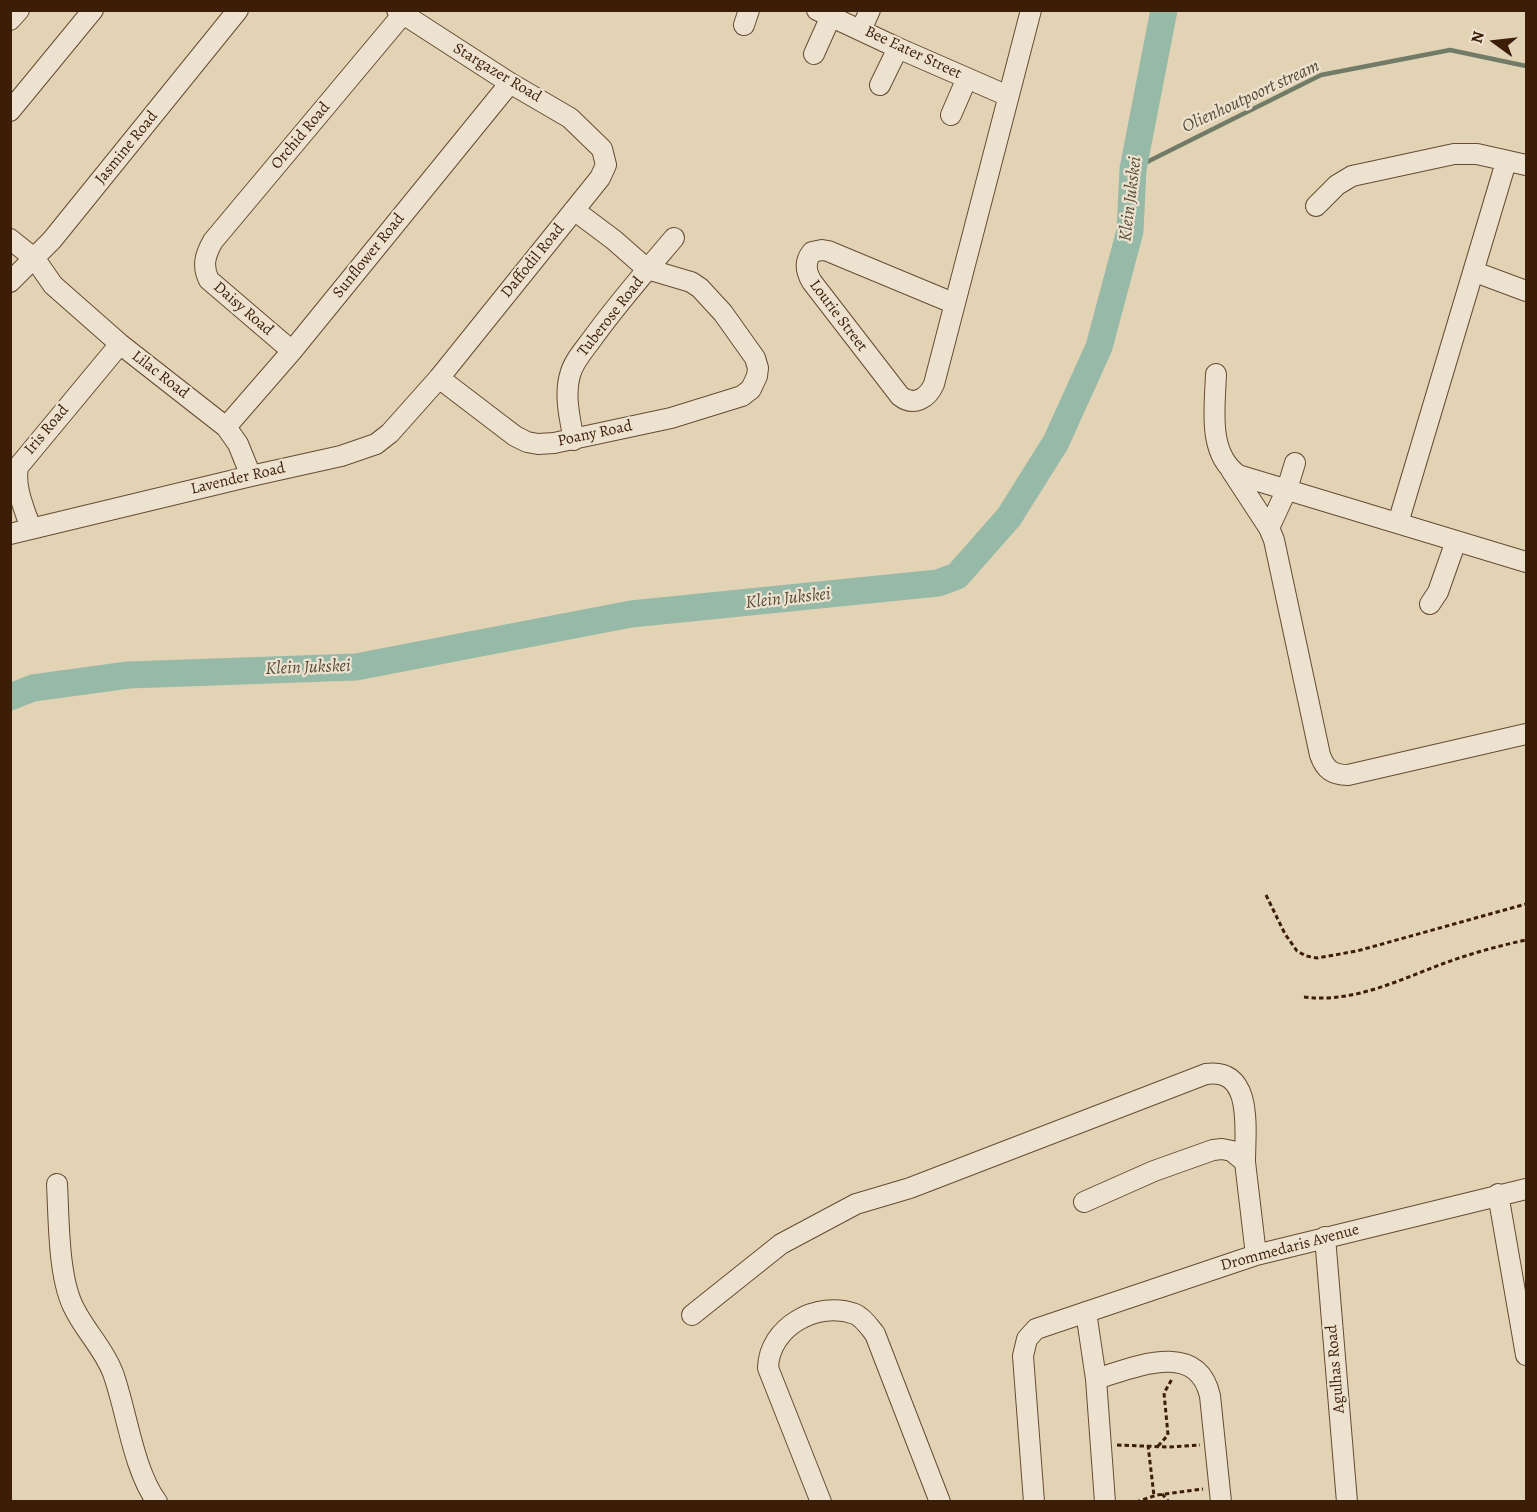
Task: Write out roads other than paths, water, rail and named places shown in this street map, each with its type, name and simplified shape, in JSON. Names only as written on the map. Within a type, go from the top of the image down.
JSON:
[{"type":"street","points":[[10,20],[19,10]]},
{"type":"street","points":[[10,111],[93,10]]},
{"type":"street","name":"Jasmine Road","points":[[13,276],[35,259],[52,240],[238,10]]},
{"type":"street","points":[[861,30],[870,10]]},
{"type":"street","name":"Stargazer Road","points":[[400,12],[510,83],[570,118],[595,140]]},
{"type":"street","name":"Orchid Road","points":[[204,261],[213,241],[400,12]]},
{"type":"street","name":"Lourie Street","points":[[953,303],[828,251],[812,252],[806,263],[807,275],[812,282],[905,400],[920,400],[930,393],[1008,96],[1024,13]]},
{"type":"street","points":[[814,54],[824,14]]},
{"type":"street","name":"Bee Eater Street","points":[[824,14],[1008,96]]},
{"type":"street","points":[[880,86],[898,48]]},
{"type":"street","points":[[951,115],[967,78]]},
{"type":"street","name":"Sunflower Road","points":[[226,427],[292,351],[510,83]]},
{"type":"street","name":"Daffodil Road","points":[[439,378],[600,178],[606,165],[602,149],[595,140]]},
{"type":"street","points":[[1316,206],[1337,185],[1353,176],[1454,154],[1477,154],[1527,165]]},
{"type":"street","points":[[1398,523],[1475,272],[1506,162]]},
{"type":"street","points":[[574,210],[614,240],[647,269]]},
{"type":"street","name":"Tuberose Road","points":[[574,440],[569,412],[570,372],[614,309],[674,238]]},
{"type":"street","points":[[10,239],[35,259],[53,285]]},
{"type":"street","name":"Daisy Road","points":[[204,261],[206,274],[215,285],[292,351]]},
{"type":"street","name":"Poany Road","points":[[439,378],[521,440],[538,444],[574,440],[671,418],[727,402],[748,393],[757,376],[758,368],[755,358],[723,313],[700,288],[691,282],[647,269]]},
{"type":"street","points":[[1475,272],[1527,291]]},
{"type":"street","points":[[13,276],[53,285]]},
{"type":"street","name":"Lilac Road","points":[[53,285],[120,344],[226,427],[238,444],[251,476]]},
{"type":"street","name":"Iris Road","points":[[31,529],[16,477],[18,467],[120,344]]},
{"type":"street","points":[[1216,374],[1217,447],[1222,459],[1269,528],[1280,559],[1320,755],[1327,769],[1340,775],[1348,775],[1527,734]]},
{"type":"street","name":"Lavender Road","points":[[10,534],[340,456],[376,444],[390,433],[439,378]]},
{"type":"street","points":[[1269,528],[1287,489],[1295,463]]},
{"type":"street","points":[[1231,470],[1238,475],[1527,562]]},
{"type":"street","points":[[1430,604],[1438,592],[1456,541]]},
{"type":"street","points":[[692,1315],[781,1244],[856,1204],[910,1188],[1206,1074],[1222,1073],[1235,1082],[1242,1097],[1245,1115],[1245,1162],[1256,1255]]},
{"type":"street","points":[[1084,1202],[1154,1171],[1213,1150],[1232,1151],[1245,1162]]},
{"type":"street","points":[[57,1184],[63,1266],[68,1294],[74,1310],[112,1370],[144,1482],[157,1502]]},
{"type":"street","name":"Drommedaris Avenue","points":[[1034,1502],[1024,1347],[1030,1334],[1036,1329],[1256,1255],[1527,1188]]},
{"type":"street","points":[[1498,1194],[1527,1355]]},
{"type":"street","name":"Agulhas Road","points":[[1325,1237],[1347,1502]]},
{"type":"street","points":[[821,1502],[768,1368],[768,1358],[776,1340],[798,1320],[810,1314],[831,1311],[856,1315],[875,1334],[940,1502]]},
{"type":"street","points":[[1086,1312],[1096,1379],[1105,1502]]},
{"type":"street","points":[[1096,1379],[1158,1361],[1184,1364],[1202,1376],[1208,1384],[1220,1495]]},
{"type":"waterway","name":"Klein Jukskei","points":[[10,697],[33,688],[128,675],[356,667],[631,614],[938,583],[957,576],[1009,517],[1056,442],[1099,347],[1130,231],[1133,169],[1164,10]]},
{"type":"waterway","name":"Olienhoutpoort stream","points":[[1133,169],[1321,75],[1450,50],[1526,66]]}]
